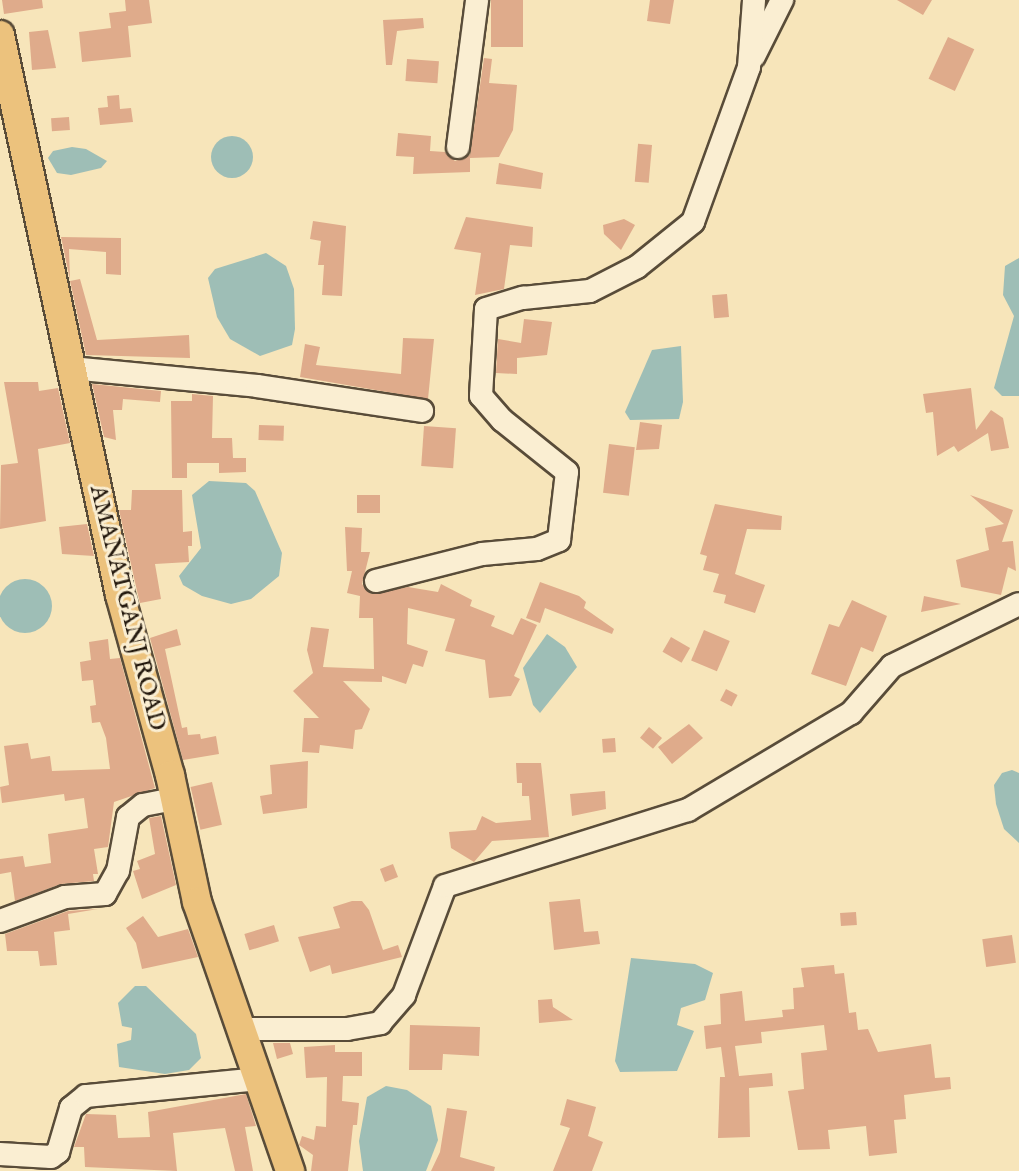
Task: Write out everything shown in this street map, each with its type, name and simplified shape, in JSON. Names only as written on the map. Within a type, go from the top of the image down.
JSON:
[{"type":"main road","name":"AMANATGANJ ROAD","points":[[0,35],[120,595],[174,799],[197,902],[258,1079],[294,1168]]},
{"type":"street","points":[[458,147],[477,0]]},
{"type":"street","points":[[749,67],[754,0]]},
{"type":"street","points":[[376,581],[482,554],[537,549],[559,540],[567,472],[502,420],[481,396],[486,309],[523,298],[590,291],[637,267],[693,222],[749,67],[782,0]]},
{"type":"street","points":[[71,368],[257,386],[422,411]]},
{"type":"street","points":[[240,1029],[347,1029],[380,1023],[404,995],[445,886],[688,810],[851,713],[892,666],[1019,604]]},
{"type":"street","points":[[0,921],[65,897],[105,894],[118,871],[128,817],[143,805],[174,799]]},
{"type":"street","points":[[0,1154],[51,1157],[58,1152],[71,1108],[86,1096],[258,1079]]},
{"type":"water","points":[[232,136],[247,142],[253,157],[247,172],[232,178],[217,172],[211,157],[217,142]]},
{"type":"water","points":[[72,147],[86,149],[107,161],[101,168],[71,175],[57,173],[48,158],[53,151]]},
{"type":"water","points":[[266,253],[286,266],[294,289],[295,329],[292,345],[260,356],[230,339],[217,317],[208,278],[215,269]]},
{"type":"water","points":[[1019,258],[1019,396],[1002,396],[994,388],[1014,316],[1003,295],[1005,266]]},
{"type":"water","points":[[681,346],[683,402],[679,419],[630,420],[625,412],[652,350]]},
{"type":"water","points":[[209,481],[246,483],[255,491],[282,553],[279,576],[251,599],[231,604],[202,596],[183,585],[179,576],[201,548],[192,495]]},
{"type":"water","points":[[25,579],[44,587],[52,606],[44,625],[25,633],[6,625],[-2,606],[6,587]]},
{"type":"water","points":[[547,634],[565,647],[577,667],[540,713],[533,705],[523,668]]},
{"type":"water","points":[[1012,770],[1019,773],[1019,843],[1004,829],[994,785],[1002,773]]},
{"type":"water","points":[[631,958],[695,964],[713,973],[705,1000],[681,1008],[677,1025],[694,1031],[677,1071],[620,1072],[615,1061]]},
{"type":"water","points":[[135,986],[146,986],[196,1034],[201,1058],[189,1070],[165,1074],[119,1067],[117,1044],[131,1040],[132,1028],[122,1026],[118,1003]]},
{"type":"water","points":[[386,1086],[407,1090],[431,1106],[438,1140],[426,1171],[363,1171],[359,1141],[367,1097]]},
{"type":"building","points":[[2,0],[42,0],[43,8],[4,14]]},
{"type":"building","points":[[125,0],[149,0],[152,23],[128,26],[131,57],[82,62],[79,32],[111,28],[109,13],[126,11]]},
{"type":"building","points":[[491,0],[523,0],[523,47],[491,47]]},
{"type":"building","points":[[650,0],[674,0],[670,24],[647,21]]},
{"type":"building","points":[[897,0],[932,0],[923,15]]},
{"type":"building","points":[[423,18],[424,28],[397,31],[392,65],[386,65],[383,20]]},
{"type":"building","points":[[48,30],[56,68],[32,70],[29,32]]},
{"type":"building","points":[[948,37],[974,49],[955,91],[929,79]]},
{"type":"building","points":[[484,58],[492,59],[489,83],[517,85],[513,130],[499,157],[470,158],[470,172],[413,174],[414,157],[396,156],[398,133],[431,136],[430,151],[445,152],[455,161],[470,155]]},
{"type":"building","points":[[407,59],[439,61],[437,83],[405,81]]},
{"type":"building","points":[[119,95],[120,109],[131,108],[133,122],[100,125],[98,108],[108,107],[107,96]]},
{"type":"building","points":[[69,117],[70,130],[52,131],[51,118]]},
{"type":"building","points":[[638,144],[652,145],[649,183],[635,182]]},
{"type":"building","points":[[499,163],[543,173],[541,189],[496,184]]},
{"type":"building","points":[[466,217],[533,227],[532,247],[510,245],[504,289],[475,295],[481,253],[454,249]]},
{"type":"building","points":[[624,219],[635,225],[621,250],[604,234],[603,225]]},
{"type":"building","points":[[313,221],[346,226],[342,296],[322,295],[324,265],[318,265],[321,241],[310,239]]},
{"type":"building","points":[[61,237],[121,238],[121,275],[106,274],[106,252],[69,249],[70,280]]},
{"type":"building","points":[[80,279],[97,340],[189,335],[190,358],[86,355],[70,281]]},
{"type":"building","points":[[727,294],[729,317],[714,318],[712,295]]},
{"type":"building","points":[[524,319],[552,322],[547,355],[517,358],[517,374],[496,373],[498,339],[521,343]]},
{"type":"building","points":[[403,338],[434,339],[428,399],[300,377],[305,344],[320,347],[316,365],[401,374]]},
{"type":"building","points":[[4,382],[38,382],[39,391],[58,388],[70,443],[38,449],[46,521],[0,529],[1,465],[18,463]]},
{"type":"building","points":[[92,384],[161,391],[160,402],[123,399],[122,410],[113,410],[116,440],[104,437]]},
{"type":"building","points":[[971,388],[976,430],[991,410],[1003,418],[1009,448],[991,451],[988,433],[958,452],[954,446],[937,456],[933,412],[926,413],[923,394]]},
{"type":"building","points":[[192,394],[213,396],[212,438],[232,438],[233,458],[246,458],[246,472],[219,473],[219,463],[187,463],[187,478],[172,478],[171,401],[192,401]]},
{"type":"building","points":[[640,422],[662,425],[659,449],[636,450]]},
{"type":"building","points":[[259,425],[284,426],[283,441],[258,440]]},
{"type":"building","points":[[424,426],[456,428],[453,468],[421,466]]},
{"type":"building","points":[[609,444],[635,447],[629,496],[603,493]]},
{"type":"building","points":[[132,490],[182,490],[183,532],[192,531],[192,546],[188,546],[189,562],[155,564],[161,599],[140,603],[119,510],[131,510]]},
{"type":"building","points":[[357,495],[380,495],[380,513],[357,513]]},
{"type":"building","points":[[970,495],[1013,510],[1002,542],[1013,541],[1016,571],[1008,567],[1001,595],[961,587],[956,560],[989,550],[985,528],[1004,524]]},
{"type":"building","points":[[715,504],[782,516],[781,530],[747,529],[735,574],[765,585],[755,613],[724,603],[726,595],[713,592],[719,574],[703,570],[707,556],[700,554]]},
{"type":"building","points":[[87,524],[94,556],[62,554],[59,527]]},
{"type":"building","points":[[345,527],[362,528],[361,552],[370,552],[362,584],[371,594],[408,587],[438,592],[441,584],[472,600],[470,606],[495,616],[491,626],[513,635],[521,618],[537,625],[514,676],[520,679],[511,696],[489,698],[485,660],[445,651],[455,619],[408,608],[407,644],[428,651],[423,667],[413,664],[406,684],[382,676],[382,682],[343,681],[370,709],[362,729],[355,730],[353,749],[320,745],[319,753],[302,752],[304,718],[319,718],[293,691],[313,673],[307,650],[311,627],[329,629],[323,667],[374,669],[373,618],[359,618],[360,596],[347,593],[352,571],[347,571]]},
{"type":"building","points":[[540,582],[579,596],[586,602],[584,608],[614,629],[612,634],[545,608],[540,623],[526,618]]},
{"type":"building","points":[[924,596],[961,604],[921,612]]},
{"type":"building","points":[[852,600],[887,616],[873,652],[861,647],[846,686],[811,674],[829,624],[839,627]]},
{"type":"building","points":[[177,629],[181,645],[165,649],[182,728],[187,727],[188,735],[200,734],[201,739],[216,736],[219,754],[183,760],[150,638]]},
{"type":"building","points":[[704,630],[730,641],[717,671],[691,660]]},
{"type":"building","points":[[671,637],[690,648],[682,663],[662,652]]},
{"type":"building","points":[[108,639],[110,659],[120,658],[155,788],[114,802],[108,847],[94,849],[98,874],[93,874],[94,881],[61,884],[15,901],[11,872],[0,874],[0,859],[23,856],[25,867],[51,863],[48,834],[88,828],[84,798],[65,801],[64,794],[2,803],[0,787],[9,785],[4,746],[28,743],[31,759],[50,756],[52,771],[110,769],[106,738],[100,722],[92,723],[90,706],[96,705],[93,680],[82,681],[80,662],[91,660],[89,642]]},
{"type":"building","points":[[726,689],[738,695],[732,706],[720,701]]},
{"type":"building","points":[[689,724],[703,738],[672,764],[658,747]]},
{"type":"building","points":[[649,727],[662,738],[653,749],[640,738]]},
{"type":"building","points":[[615,738],[616,752],[603,753],[602,739]]},
{"type":"building","points":[[308,761],[307,808],[263,814],[260,796],[272,794],[270,765]]},
{"type":"building","points":[[516,763],[541,763],[549,837],[492,841],[474,862],[451,848],[449,832],[476,830],[482,816],[496,823],[531,820],[529,796],[522,796],[522,783],[517,783]]},
{"type":"building","points":[[212,782],[222,825],[200,830],[191,787]]},
{"type":"building","points":[[605,791],[606,809],[572,816],[570,794]]},
{"type":"building","points":[[161,816],[176,885],[142,899],[133,871],[140,869],[137,861],[155,854],[149,818]]},
{"type":"building","points":[[393,864],[398,877],[385,882],[380,869]]},
{"type":"building","points":[[580,899],[584,932],[598,931],[600,944],[554,950],[549,902]]},
{"type":"building","points":[[362,901],[369,910],[383,950],[398,945],[402,957],[332,974],[330,965],[310,972],[298,937],[340,928],[333,907]]},
{"type":"building","points":[[98,909],[68,914],[70,930],[54,932],[57,965],[40,966],[38,951],[7,951],[5,934],[68,911]]},
{"type":"building","points":[[856,912],[857,925],[841,926],[840,913]]},
{"type":"building","points":[[143,916],[158,937],[188,929],[198,957],[142,969],[136,943],[126,928]]},
{"type":"building","points":[[274,925],[279,941],[249,950],[244,934]]},
{"type":"building","points":[[1012,935],[1016,963],[986,967],[982,939]]},
{"type":"building","points":[[834,965],[835,974],[844,973],[849,1013],[856,1012],[858,1030],[868,1029],[878,1052],[931,1044],[935,1078],[950,1077],[951,1089],[904,1095],[906,1119],[894,1120],[897,1153],[869,1156],[866,1126],[828,1130],[830,1149],[798,1150],[788,1091],[804,1089],[801,1053],[827,1050],[824,1025],[761,1032],[762,1043],[735,1046],[739,1076],[772,1073],[773,1086],[749,1088],[750,1137],[718,1138],[720,1077],[725,1077],[721,1047],[706,1049],[704,1026],[721,1024],[720,994],[742,991],[745,1021],[783,1017],[782,1010],[794,1009],[793,988],[804,987],[801,968]]},
{"type":"building","points":[[552,999],[553,1007],[573,1020],[539,1023],[538,1000]]},
{"type":"building","points":[[410,1025],[480,1027],[479,1056],[443,1054],[442,1070],[409,1070]]},
{"type":"building","points":[[273,1043],[290,1043],[293,1054],[277,1059]]},
{"type":"building","points":[[335,1045],[335,1052],[362,1052],[362,1076],[343,1076],[342,1101],[359,1103],[357,1125],[353,1125],[348,1171],[311,1171],[313,1155],[299,1145],[302,1136],[314,1140],[316,1126],[326,1127],[327,1077],[306,1078],[304,1047]]},
{"type":"building","points":[[246,1094],[256,1126],[245,1127],[253,1171],[235,1171],[225,1128],[173,1133],[177,1171],[85,1167],[84,1147],[74,1147],[86,1114],[116,1115],[118,1138],[150,1137],[148,1112]]},
{"type":"building","points":[[567,1099],[596,1107],[588,1136],[603,1142],[592,1171],[553,1171],[570,1128],[560,1125]]},
{"type":"building","points":[[447,1108],[467,1111],[460,1157],[495,1167],[494,1171],[431,1171],[440,1152]]}]
